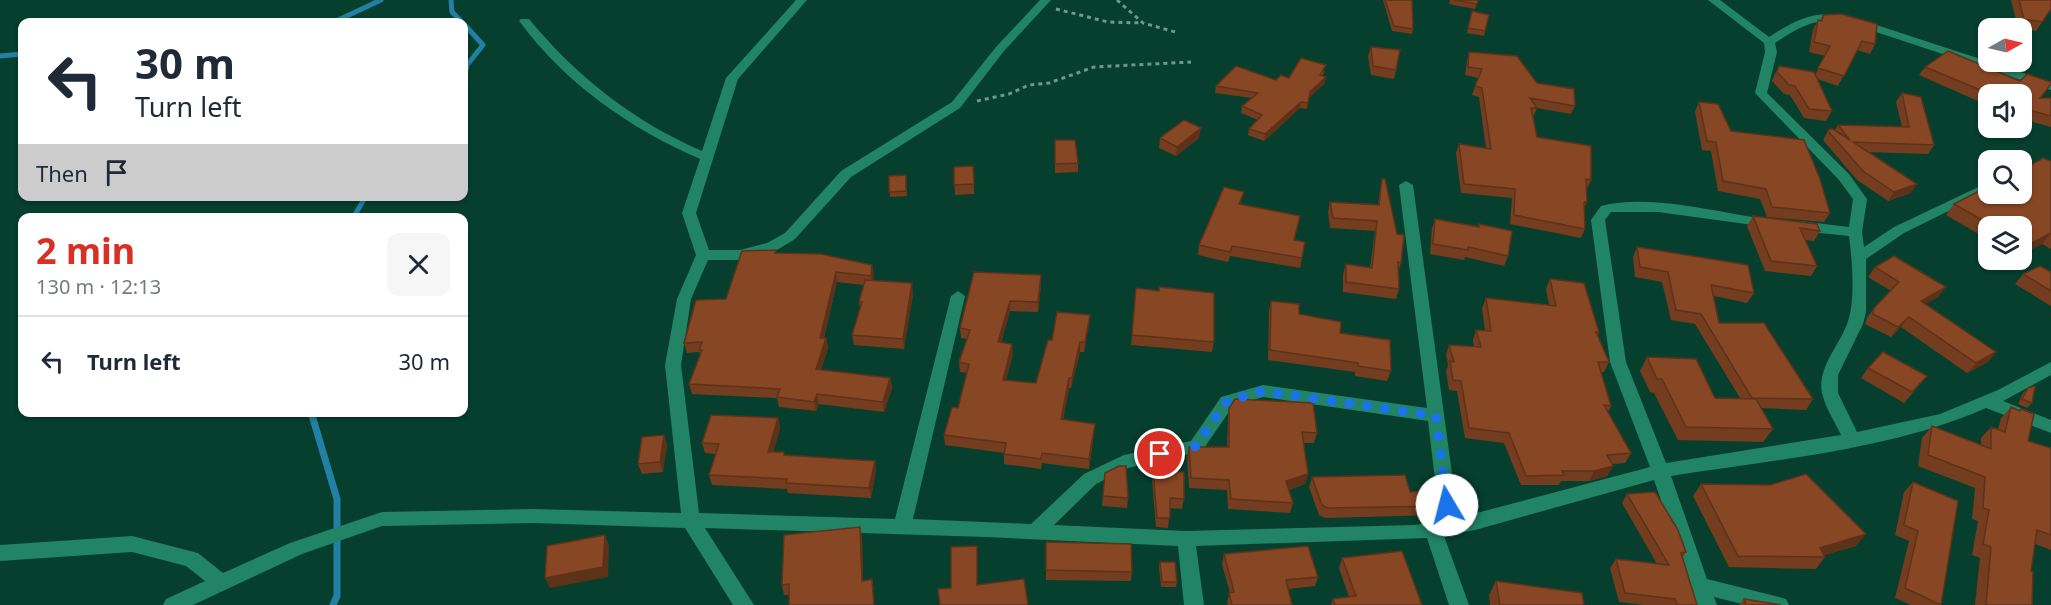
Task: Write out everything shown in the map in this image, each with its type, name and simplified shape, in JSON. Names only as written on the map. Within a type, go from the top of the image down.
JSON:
[{"type":"street","points":[[744,605],[691,522],[673,365],[684,299],[703,255],[689,213],[732,78],[802,0]]},
{"type":"street","points":[[1713,0],[1768,42],[1771,52],[1761,93],[1855,190],[1860,199],[1855,231],[1859,257],[1855,324],[1830,375],[1830,393],[1852,440]]},
{"type":"street","points":[[703,255],[740,255],[772,247],[790,236],[846,174],[956,105],[1000,49],[1046,1]]},
{"type":"street","points":[[1768,42],[1809,18],[1827,15],[1851,20],[2051,86]]},
{"type":"street","points":[[525,21],[551,56],[628,119],[669,142],[707,158]]},
{"type":"street","points":[[1406,185],[1436,416],[1442,529],[1459,605]]},
{"type":"street","points":[[1859,257],[1899,230],[1978,191]]},
{"type":"street","points":[[1707,605],[1660,471],[1618,362],[1598,220],[1607,209],[1617,207],[1673,209],[1783,225],[1855,231]]},
{"type":"street","points":[[902,527],[957,296]]},
{"type":"street","points":[[174,605],[296,549],[382,519],[533,516],[902,527],[1186,539],[1442,529],[1475,524],[1660,471],[1852,440],[1943,420],[1987,402],[2051,368]]},
{"type":"street","points":[[1033,533],[1090,479],[1124,462],[1196,446],[1227,401],[1263,391],[1436,416]]},
{"type":"street","points":[[1987,402],[2051,427]]},
{"type":"street","points":[[1186,539],[1194,605]]},
{"type":"street","points":[[0,553],[132,544],[191,559],[220,582]]},
{"type":"street","points":[[1699,585],[1779,605]]},
{"type":"path","points":[[1117,0],[1143,23]]},
{"type":"path","points":[[1046,1],[1073,15],[1108,22],[1143,23],[1179,33]]},
{"type":"path","points":[[956,105],[1009,94],[1029,85],[1049,82],[1094,67],[1159,66],[1191,62]]},
{"type":"building","points":[[1385,0],[1412,0],[1413,29],[1394,26]]},
{"type":"building","points":[[1454,0],[1478,0],[1477,4]]},
{"type":"building","points":[[2019,0],[2051,0],[2051,9],[2042,22],[2024,18]]},
{"type":"building","points":[[1472,11],[1489,15],[1485,31],[1468,28]]},
{"type":"building","points":[[1841,14],[1877,24],[1875,44],[1862,41],[1844,76],[1818,68],[1830,46],[1814,42],[1818,20],[1822,21],[1823,15]]},
{"type":"building","points":[[1371,47],[1400,50],[1396,70],[1373,66]]},
{"type":"building","points":[[1948,51],[1978,64],[1978,72],[1998,72],[2020,81],[2027,74],[2051,82],[2040,98],[2051,98],[2051,116],[2032,111],[2032,84],[1978,84],[1978,89],[1925,67]]},
{"type":"building","points":[[1469,52],[1517,56],[1537,83],[1574,89],[1575,106],[1530,98],[1537,108],[1531,108],[1537,137],[1591,146],[1591,180],[1586,179],[1587,202],[1584,202],[1585,229],[1514,215],[1515,189],[1464,184],[1459,144],[1491,149],[1482,88],[1475,86],[1482,69],[1468,67]]},
{"type":"building","points":[[1301,58],[1326,65],[1320,75],[1326,77],[1310,92],[1308,103],[1301,102],[1265,134],[1249,129],[1262,115],[1242,106],[1258,93],[1216,86],[1236,66],[1276,80],[1281,75],[1289,78]]},
{"type":"building","points":[[1779,66],[1814,72],[1832,111],[1809,109],[1795,86],[1789,85],[1777,72]]},
{"type":"building","points":[[1902,93],[1921,97],[1934,145],[1853,142],[1917,184],[1894,192],[1863,171],[1828,131],[1831,128],[1850,140],[1838,125],[1909,127]]},
{"type":"building","points":[[1699,102],[1718,104],[1731,131],[1804,140],[1820,179],[1830,213],[1772,207],[1766,189],[1723,181],[1716,142],[1707,141]]},
{"type":"building","points":[[1184,120],[1201,128],[1177,147],[1160,138]]},
{"type":"building","points":[[1055,140],[1075,140],[1078,163],[1055,164]]},
{"type":"building","points":[[2043,158],[2051,161],[2051,233],[2032,243],[2032,216],[1978,218],[1954,204],[1978,192],[1978,204],[2032,204],[2032,164]]},
{"type":"building","points":[[973,166],[974,184],[954,185],[954,167]]},
{"type":"building","points":[[906,175],[906,191],[889,192],[889,176]]},
{"type":"building","points":[[1382,179],[1385,179],[1397,234],[1404,235],[1401,263],[1398,262],[1399,289],[1346,282],[1346,264],[1372,268],[1377,221],[1333,218],[1330,202],[1379,205]]},
{"type":"building","points":[[1224,187],[1244,192],[1239,204],[1300,216],[1294,240],[1305,242],[1302,258],[1232,246],[1230,252],[1199,245]]},
{"type":"building","points":[[1753,216],[1817,224],[1820,231],[1800,228],[1817,266],[1771,261]]},
{"type":"building","points":[[1435,219],[1479,227],[1479,224],[1512,231],[1508,256],[1468,247],[1468,250],[1433,244]]},
{"type":"building","points":[[1637,247],[1748,265],[1754,293],[1711,285],[1719,323],[1764,323],[1813,399],[1752,398],[1701,314],[1676,310],[1668,272],[1640,267]]},
{"type":"building","points":[[776,250],[775,253],[821,254],[872,265],[871,276],[836,272],[820,338],[826,338],[816,369],[890,378],[883,402],[817,394],[814,402],[777,397],[780,389],[689,384],[702,350],[699,350],[702,342],[684,343],[696,300],[726,299],[742,251]]},
{"type":"building","points":[[1894,256],[1946,287],[1921,301],[1996,352],[1976,363],[1909,317],[1898,327],[1873,314],[1874,308],[1899,282],[1875,267]]},
{"type":"building","points":[[2040,266],[2051,272],[2051,291],[2023,274]]},
{"type":"building","points":[[974,272],[1041,275],[1038,302],[1010,301],[998,342],[1012,344],[1003,380],[1036,383],[1048,340],[1052,340],[1057,312],[1090,315],[1085,342],[1080,342],[1072,378],[1069,378],[1061,419],[1095,424],[1089,459],[1042,453],[1041,459],[1004,454],[1006,443],[944,435],[952,407],[958,408],[969,364],[959,362],[970,330],[960,328]]},
{"type":"building","points":[[1550,279],[1584,283],[1599,332],[1596,332],[1609,362],[1598,362],[1611,406],[1604,405],[1631,453],[1607,455],[1613,466],[1594,471],[1562,471],[1564,475],[1526,476],[1509,433],[1469,428],[1461,381],[1453,380],[1450,361],[1454,362],[1449,345],[1481,347],[1476,330],[1491,331],[1486,298],[1556,306]]},
{"type":"building","points":[[865,280],[912,283],[903,339],[852,335],[862,302],[859,302]]},
{"type":"building","points":[[1159,287],[1214,293],[1214,342],[1132,335],[1136,288],[1159,291]]},
{"type":"building","points":[[1271,301],[1299,304],[1299,314],[1341,322],[1340,333],[1390,340],[1391,371],[1358,366],[1358,363],[1270,350]]},
{"type":"building","points":[[1883,352],[1927,376],[1912,392],[1868,368]]},
{"type":"building","points":[[1647,357],[1696,359],[1715,398],[1756,399],[1773,429],[1686,427],[1662,379],[1657,379]]},
{"type":"building","points":[[2035,386],[2032,403],[2022,399],[2028,388]]},
{"type":"building","points":[[1235,399],[1313,403],[1317,433],[1302,432],[1308,474],[1286,481],[1293,503],[1231,499],[1229,480],[1191,478],[1189,447],[1229,447],[1229,408]]},
{"type":"building","points":[[2011,407],[2034,414],[2028,441],[2051,448],[2051,535],[2037,530],[2031,571],[2033,572],[2032,605],[1986,605],[1991,547],[1983,544],[1989,510],[1983,508],[1985,477],[1928,455],[1932,426],[1991,449],[1991,427],[2005,432]]},
{"type":"building","points":[[711,415],[778,418],[768,452],[875,461],[869,488],[786,483],[787,479],[709,475],[719,444],[702,443]]},
{"type":"building","points":[[664,435],[660,462],[638,464],[642,437]]},
{"type":"building","points":[[1119,466],[1126,466],[1128,498],[1103,496],[1105,473]]},
{"type":"building","points":[[1153,469],[1184,472],[1184,499],[1170,498],[1170,518],[1157,518]]},
{"type":"building","points":[[1806,474],[1866,534],[1820,548],[1825,557],[1738,556],[1701,484],[1770,485]]},
{"type":"building","points":[[1405,475],[1410,492],[1435,490],[1441,506],[1328,508],[1322,505],[1312,477]]},
{"type":"building","points":[[1913,482],[1958,501],[1941,605],[1905,588],[1918,531],[1904,525]]},
{"type":"building","points":[[1655,492],[1678,530],[1686,552],[1681,553],[1697,605],[1677,605],[1675,599],[1625,593],[1616,559],[1669,565],[1627,494]]},
{"type":"building","points":[[860,527],[862,581],[872,579],[874,605],[789,605],[789,584],[782,585],[784,535]]},
{"type":"building","points":[[605,535],[603,567],[545,578],[547,546]]},
{"type":"building","points":[[1046,542],[1131,544],[1132,572],[1046,570]]},
{"type":"building","points":[[977,546],[977,585],[1024,579],[1028,605],[940,605],[938,589],[951,588],[951,547]]},
{"type":"building","points":[[1308,546],[1318,577],[1286,580],[1292,605],[1232,605],[1229,593],[1234,592],[1224,554]]},
{"type":"building","points":[[1402,551],[1422,605],[1335,605],[1333,599],[1356,596],[1342,558]]},
{"type":"building","points":[[1160,562],[1175,562],[1177,582],[1162,582]]},
{"type":"building","points":[[1496,581],[1582,593],[1584,605],[1500,605]]},
{"type":"building","points":[[1744,599],[1781,605],[1746,605]]},
{"type":"waterway","points":[[343,18],[381,0]]},
{"type":"waterway","points":[[451,0],[452,12],[458,18]]},
{"type":"waterway","points":[[468,28],[483,45],[468,64]]},
{"type":"waterway","points":[[0,56],[18,54]]},
{"type":"waterway","points":[[356,213],[363,201]]},
{"type":"waterway","points":[[312,417],[337,499],[337,596],[333,605]]},
{"type":"route","points":[[1160,454],[1196,446],[1227,401],[1263,391],[1436,416],[1447,505]]}]
